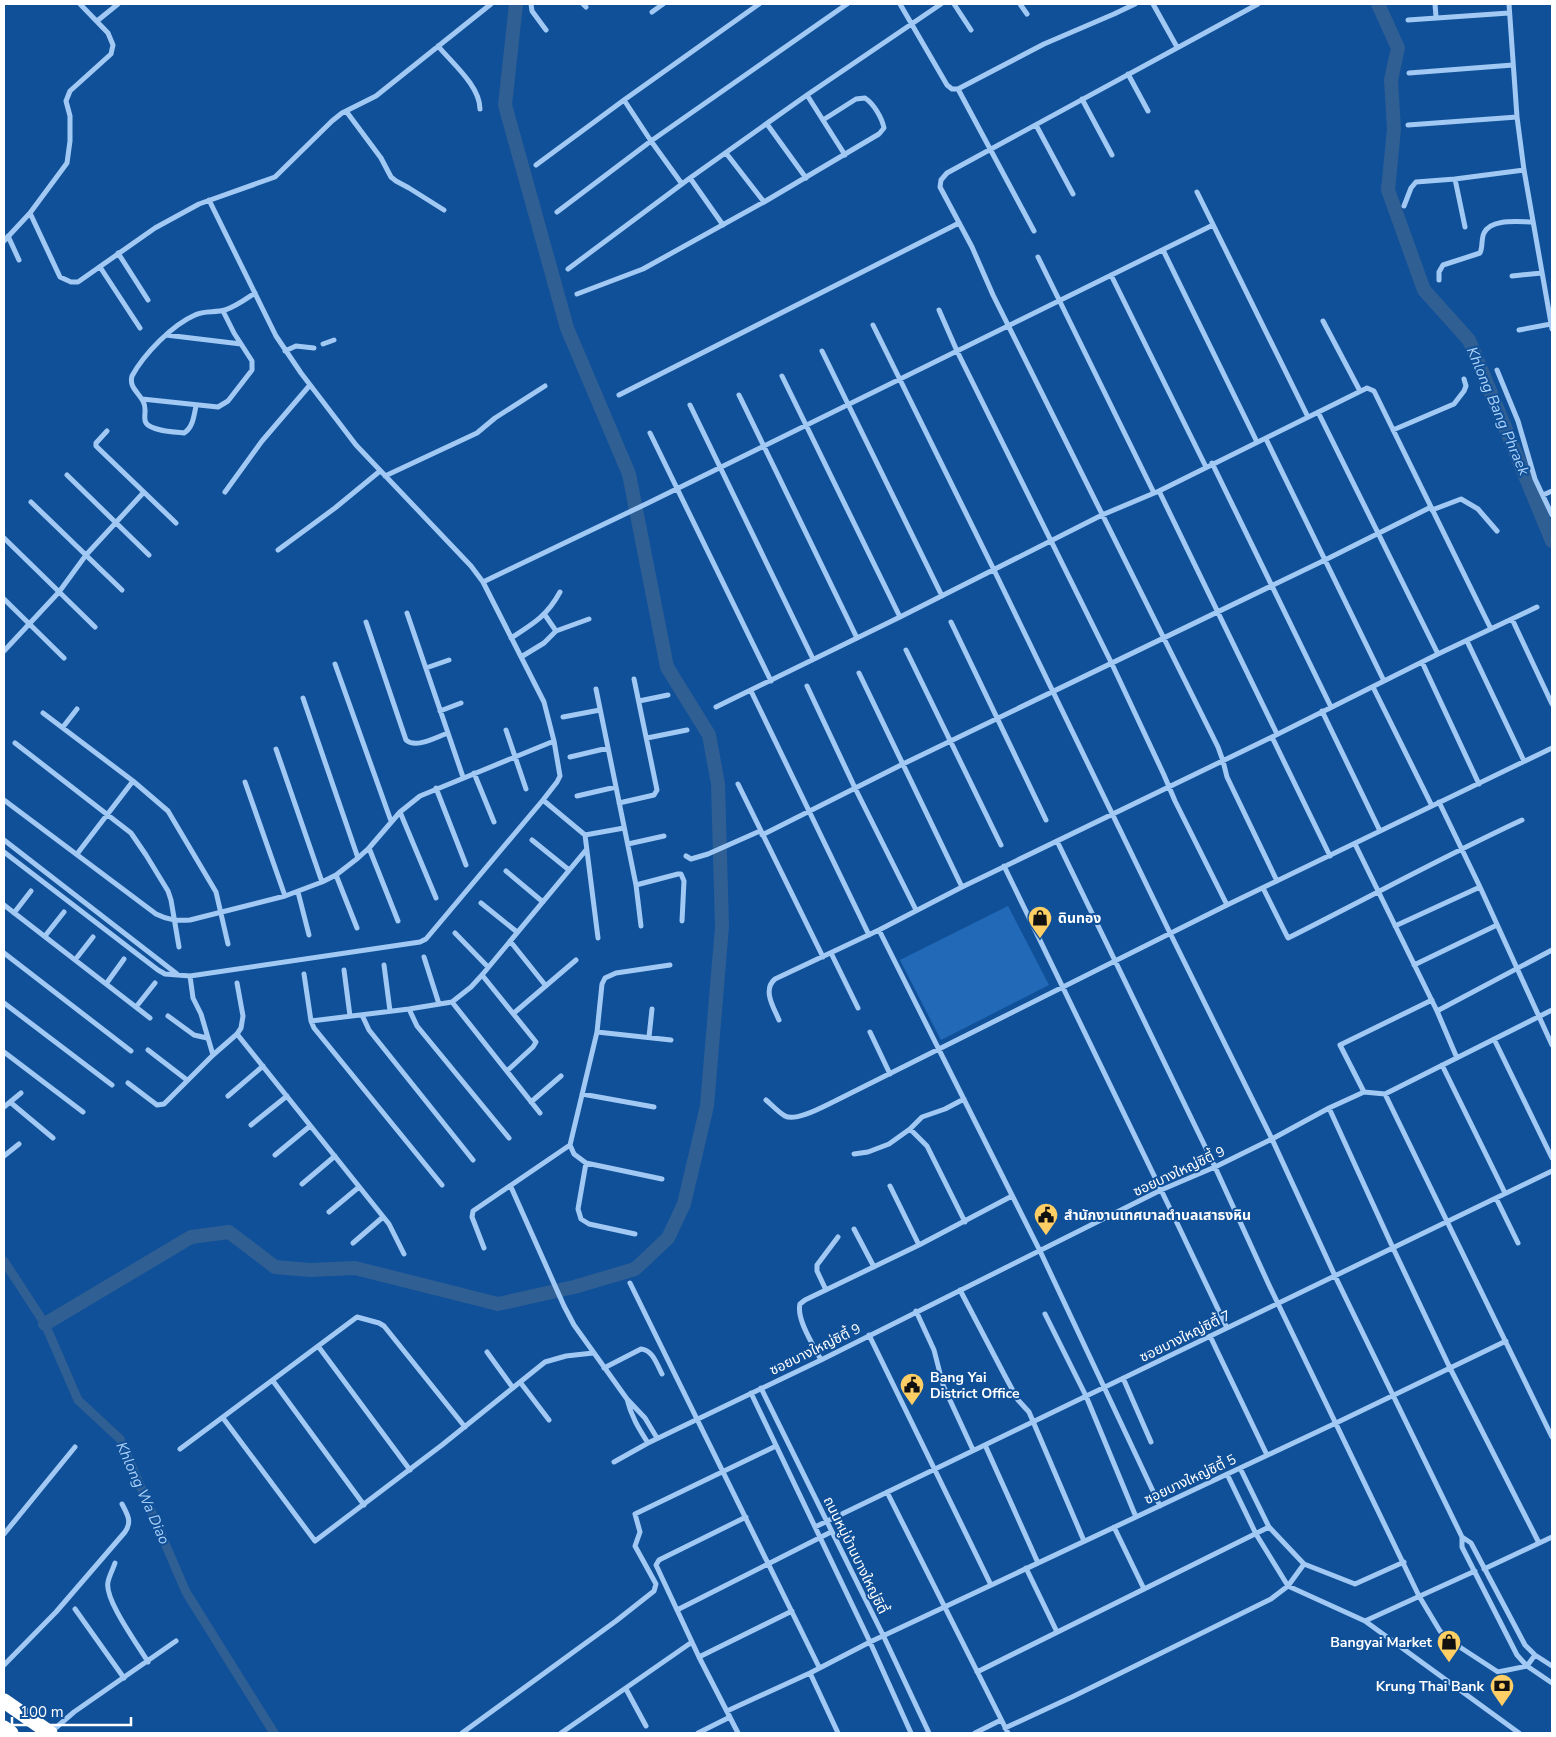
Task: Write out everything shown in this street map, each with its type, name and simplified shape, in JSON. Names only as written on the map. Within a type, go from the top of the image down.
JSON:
[{"type":"highway","points":[[4,1701],[49,1733]]},
{"type":"highway","points":[[4,1728],[11,1733]]},
{"type":"street","points":[[19,260],[6,238],[30,213],[67,163],[70,140],[70,116],[66,101],[70,91],[111,54],[113,45],[108,33],[80,4]]},
{"type":"street","points":[[97,22],[118,4]]},
{"type":"street","points":[[30,213],[60,277],[71,282],[78,282],[155,228],[209,200],[275,177],[332,121],[346,111],[376,96],[491,4]]},
{"type":"street","points":[[531,4],[532,11],[546,30]]},
{"type":"street","points":[[652,12],[663,4]]},
{"type":"street","points":[[536,165],[759,4]]},
{"type":"street","points":[[557,212],[652,141],[847,4]]},
{"type":"street","points":[[900,4],[947,85],[952,89],[958,89],[1044,44],[1135,4]]},
{"type":"street","points":[[568,269],[690,178],[807,95],[941,4]]},
{"type":"street","points":[[954,4],[971,30]]},
{"type":"street","points":[[1020,4],[1027,14]]},
{"type":"street","points":[[1153,4],[1177,47]]},
{"type":"street","points":[[1258,4],[947,172],[941,180],[940,187],[972,246],[1008,326],[1164,637],[1223,760],[1227,777],[1277,882]]},
{"type":"street","points":[[1435,4],[1436,17]]},
{"type":"street","points":[[1509,4],[1517,117],[1524,170],[1552,327],[1519,330]]},
{"type":"street","points":[[1408,20],[1509,13]]},
{"type":"street","points":[[438,46],[473,87],[480,99],[480,109]]},
{"type":"street","points":[[1409,73],[1513,65]]},
{"type":"street","points":[[1128,74],[1148,111]]},
{"type":"street","points":[[958,89],[1034,231]]},
{"type":"street","points":[[807,95],[845,155]]},
{"type":"street","points":[[577,294],[644,269],[845,155],[882,132],[884,126],[878,114],[865,98],[856,99],[823,120]]},
{"type":"street","points":[[1082,99],[1112,155]]},
{"type":"street","points":[[624,100],[682,184]]},
{"type":"street","points":[[346,111],[381,158],[391,177],[444,210]]},
{"type":"street","points":[[1408,125],[1517,117]]},
{"type":"street","points":[[767,124],[806,178]]},
{"type":"street","points":[[1036,125],[1073,194]]},
{"type":"street","points":[[726,153],[764,202]]},
{"type":"street","points":[[1404,206],[1411,188],[1416,182],[1524,170]]},
{"type":"street","points":[[690,178],[723,225]]},
{"type":"street","points":[[1455,179],[1466,227]]},
{"type":"street","points":[[1197,192],[1308,417]]},
{"type":"street","points":[[177,974],[6,841],[4,850],[158,970],[166,974],[190,976],[420,942],[426,939],[558,782],[560,776],[554,740],[544,702],[483,582],[471,566],[356,445],[285,352],[209,200]]},
{"type":"street","points":[[1439,280],[1439,272],[1443,265],[1480,253],[1483,237],[1489,227],[1498,223],[1533,222]]},
{"type":"street","points":[[619,395],[959,223]]},
{"type":"street","points":[[483,582],[720,468],[1213,225]]},
{"type":"street","points":[[1163,250],[1257,442]]},
{"type":"street","points":[[118,253],[148,300]]},
{"type":"street","points":[[1038,258],[1218,611],[1277,734]]},
{"type":"street","points":[[100,267],[140,328]]},
{"type":"street","points":[[1512,276],[1542,272]]},
{"type":"street","points":[[1111,275],[1206,467]]},
{"type":"street","points":[[196,406],[188,431],[184,433],[154,429],[146,425],[146,407],[136,393],[131,381],[132,376],[176,325],[196,314],[223,311],[255,293]]},
{"type":"street","points":[[939,310],[957,351],[1111,662],[1169,787],[1227,905]]},
{"type":"street","points":[[142,399],[218,407],[228,401],[239,389],[253,366],[223,311]]},
{"type":"street","points":[[1323,322],[1360,391]]},
{"type":"street","points":[[873,325],[1272,1139],[1335,1276],[1462,1537],[1462,1548],[1517,1655],[1527,1666],[1552,1683]]},
{"type":"street","points":[[166,335],[241,344]]},
{"type":"street","points":[[323,344],[334,340]]},
{"type":"street","points":[[285,352],[296,346],[314,348]]},
{"type":"street","points":[[822,351],[942,596]]},
{"type":"street","points":[[1497,370],[1518,421],[1535,479],[1552,515]]},
{"type":"street","points":[[782,376],[900,617]]},
{"type":"street","points":[[1393,430],[1454,404],[1464,392],[1466,386],[1464,379]]},
{"type":"street","points":[[225,492],[262,441],[310,385]]},
{"type":"street","points":[[278,550],[382,474],[477,433],[495,418],[545,386]]},
{"type":"street","points":[[716,707],[1102,515],[1156,492],[1367,388],[1374,391],[1491,629]]},
{"type":"street","points":[[739,396],[856,638]]},
{"type":"street","points":[[690,405],[813,659]]},
{"type":"street","points":[[1318,412],[1438,654]]},
{"type":"street","points":[[107,431],[96,443],[96,446],[176,523]]},
{"type":"street","points":[[650,433],[771,681]]},
{"type":"street","points":[[1266,439],[1384,681]]},
{"type":"street","points":[[1212,464],[1331,707]]},
{"type":"street","points":[[67,475],[149,555]]},
{"type":"street","points":[[1543,495],[1552,491]]},
{"type":"street","points":[[4,652],[59,592],[86,555],[144,492]]},
{"type":"street","points":[[686,856],[691,859],[708,854],[808,812],[1111,662],[1432,508],[1457,500],[1465,500],[1478,509],[1496,531]]},
{"type":"street","points":[[31,502],[122,590]]},
{"type":"street","points":[[4,538],[94,627]]},
{"type":"street","points":[[511,638],[545,615],[560,592]]},
{"type":"street","points":[[4,599],[64,658]]},
{"type":"street","points":[[779,1020],[768,992],[772,981],[1537,607]]},
{"type":"street","points":[[407,613],[463,777]]},
{"type":"street","points":[[545,615],[556,631]]},
{"type":"street","points":[[521,657],[544,643],[556,631],[589,619]]},
{"type":"street","points":[[1512,619],[1552,704]]},
{"type":"street","points":[[366,622],[406,740],[416,744],[448,733]]},
{"type":"street","points":[[950,622],[1046,820]]},
{"type":"street","points":[[1467,641],[1524,762]]},
{"type":"street","points":[[906,650],[1000,845]]},
{"type":"street","points":[[426,668],[449,660]]},
{"type":"street","points":[[1422,662],[1479,784]]},
{"type":"street","points":[[335,664],[391,821]]},
{"type":"street","points":[[859,673],[962,887]]},
{"type":"street","points":[[619,803],[652,796],[657,792],[634,679]]},
{"type":"street","points":[[807,686],[916,910]]},
{"type":"street","points":[[1373,687],[1432,806]]},
{"type":"street","points":[[596,689],[636,885],[641,926]]},
{"type":"street","points":[[751,691],[869,935]]},
{"type":"street","points":[[639,701],[668,695]]},
{"type":"street","points":[[304,698],[358,858]]},
{"type":"street","points":[[440,711],[461,703]]},
{"type":"street","points":[[62,727],[77,709]]},
{"type":"street","points":[[563,717],[600,710]]},
{"type":"street","points":[[1322,711],[1380,831]]},
{"type":"street","points":[[43,712],[133,781],[168,811],[216,892],[228,944]]},
{"type":"street","points":[[506,730],[526,789]]},
{"type":"street","points":[[647,738],[687,730]]},
{"type":"street","points":[[1272,737],[1330,856]]},
{"type":"street","points":[[4,800],[156,914],[165,919],[175,921],[190,920],[268,901],[322,882],[336,875],[358,858],[400,812],[420,796],[554,740]]},
{"type":"street","points":[[14,743],[131,833],[168,891],[179,947]]},
{"type":"street","points":[[570,757],[608,748]]},
{"type":"street","points":[[766,1100],[786,1117],[798,1116],[835,1101],[1170,933],[1552,748]]},
{"type":"street","points":[[276,749],[322,882]]},
{"type":"street","points":[[474,773],[494,822]]},
{"type":"street","points":[[77,854],[133,781]]},
{"type":"street","points":[[245,782],[285,896]]},
{"type":"street","points":[[738,784],[822,957]]},
{"type":"street","points":[[577,796],[616,787]]},
{"type":"street","points":[[436,788],[466,865]]},
{"type":"street","points":[[543,800],[585,835],[598,938]]},
{"type":"street","points":[[1439,802],[1552,1045]]},
{"type":"street","points":[[400,812],[436,898]]},
{"type":"street","points":[[1263,888],[1288,938],[1462,848],[1522,820]]},
{"type":"street","points":[[585,835],[624,828]]},
{"type":"street","points":[[628,844],[664,836]]},
{"type":"street","points":[[532,840],[569,870]]},
{"type":"street","points":[[1057,841],[1215,1167],[1278,1303],[1419,1596],[1440,1631],[1449,1640],[1498,1672],[1527,1666],[1535,1655]]},
{"type":"street","points":[[1355,844],[1432,1000],[1457,1058]]},
{"type":"street","points":[[369,848],[398,921]]},
{"type":"street","points":[[311,1020],[452,1002],[482,975],[586,850]]},
{"type":"street","points":[[1004,866],[1227,1328]]},
{"type":"street","points":[[506,871],[543,902]]},
{"type":"street","points":[[636,885],[681,874],[684,881],[682,921]]},
{"type":"street","points":[[336,875],[356,928]]},
{"type":"street","points":[[1395,926],[1480,887]]},
{"type":"street","points":[[14,913],[31,891]]},
{"type":"street","points":[[298,892],[309,935]]},
{"type":"street","points":[[481,902],[517,932]]},
{"type":"street","points":[[4,906],[150,1018]]},
{"type":"street","points":[[45,936],[64,912]]},
{"type":"street","points":[[1414,965],[1497,925]]},
{"type":"street","points":[[879,930],[1040,1251],[1160,1506]]},
{"type":"street","points":[[455,933],[488,967]]},
{"type":"street","points":[[75,960],[93,938]]},
{"type":"street","points":[[510,941],[546,986]]},
{"type":"street","points":[[1437,1011],[1552,950]]},
{"type":"street","points":[[832,953],[858,1008]]},
{"type":"street","points":[[4,954],[131,1051]]},
{"type":"street","points":[[424,957],[439,1004]]},
{"type":"street","points":[[106,984],[124,960]]},
{"type":"street","points":[[514,1013],[576,960]]},
{"type":"street","points":[[384,964],[390,1011]]},
{"type":"street","points":[[484,1248],[472,1218],[472,1214],[476,1209],[570,1146],[597,1032],[602,984],[606,978],[616,973],[670,965]]},
{"type":"street","points":[[344,970],[350,1016]]},
{"type":"street","points":[[304,974],[314,1028],[442,1185]]},
{"type":"street","points":[[482,975],[536,1042],[533,1047],[506,1071]]},
{"type":"street","points":[[190,976],[193,998],[213,1055]]},
{"type":"street","points":[[136,1007],[155,983]]},
{"type":"street","points":[[128,1083],[160,1106],[164,1104],[237,1034],[243,1022],[243,1016],[237,983]]},
{"type":"street","points":[[1432,1000],[1340,1045],[1364,1092],[1385,1094],[1552,1010]]},
{"type":"street","points":[[452,1002],[540,1113]]},
{"type":"street","points":[[4,1003],[112,1084]]},
{"type":"street","points":[[409,1009],[417,1026],[508,1138]]},
{"type":"street","points":[[649,1037],[652,1009]]},
{"type":"street","points":[[362,1015],[369,1030],[473,1160]]},
{"type":"street","points":[[168,1016],[194,1035],[207,1038]]},
{"type":"street","points":[[597,1032],[671,1040]]},
{"type":"street","points":[[870,1032],[890,1074]]},
{"type":"street","points":[[237,1034],[384,1217],[393,1229],[404,1254]]},
{"type":"street","points":[[1494,1039],[1552,1158]]},
{"type":"street","points":[[148,1050],[187,1080]]},
{"type":"street","points":[[4,1052],[83,1112]]},
{"type":"street","points":[[1442,1065],[1505,1193]]},
{"type":"street","points":[[228,1096],[263,1066]]},
{"type":"street","points":[[531,1102],[561,1076]]},
{"type":"street","name":"ซอยบางใหญ่ซิตี้ 9","points":[[614,1462],[698,1418],[820,1360],[1162,1190],[1215,1167],[1364,1092]]},
{"type":"street","points":[[4,1107],[20,1093]]},
{"type":"street","points":[[582,1094],[654,1107]]},
{"type":"street","points":[[1385,1094],[1552,1437]]},
{"type":"street","points":[[251,1125],[287,1096]]},
{"type":"street","points":[[854,1154],[868,1152],[889,1144],[910,1129],[922,1117],[945,1109],[964,1099]]},
{"type":"street","points":[[10,1102],[53,1138]]},
{"type":"street","points":[[1329,1108],[1392,1248],[1450,1368],[1539,1543]]},
{"type":"street","points":[[275,1155],[310,1126]]},
{"type":"street","points":[[910,1129],[927,1146],[965,1222]]},
{"type":"street","points":[[4,1156],[19,1144]]},
{"type":"street","points":[[570,1146],[579,1158],[586,1163],[662,1179]]},
{"type":"street","points":[[302,1184],[335,1156]]},
{"type":"street","points":[[586,1163],[578,1209],[581,1219],[589,1224],[635,1234]]},
{"type":"street","name":"ซอยบางใหญ่ซิตี้ 7","points":[[815,1526],[1552,1171]]},
{"type":"street","points":[[890,1186],[919,1245]]},
{"type":"street","points":[[329,1212],[359,1187]]},
{"type":"street","points":[[511,1187],[574,1325],[627,1399],[646,1418],[658,1438]]},
{"type":"street","points":[[820,1360],[802,1321],[799,1308],[805,1300],[965,1222],[1012,1196]]},
{"type":"street","points":[[1496,1198],[1518,1243]]},
{"type":"street","points":[[353,1242],[384,1217]]},
{"type":"street","points":[[854,1229],[874,1267]]},
{"type":"street","points":[[826,1290],[817,1271],[817,1265],[838,1237]]},
{"type":"street","points":[[630,1283],[819,1667]]},
{"type":"street","points":[[960,1290],[1018,1400],[1026,1407],[1084,1541]]},
{"type":"street","points":[[916,1311],[934,1350],[943,1385],[973,1450]]},
{"type":"street","points":[[1045,1314],[1086,1396],[1136,1517]]},
{"type":"street","points":[[180,1449],[357,1317],[379,1322],[390,1331],[465,1427]]},
{"type":"street","points":[[869,1335],[991,1585]]},
{"type":"street","points":[[1210,1336],[1267,1455]]},
{"type":"street","name":"ซอยบางใหญ่ซิตี้ 5","points":[[727,1711],[810,1673],[883,1635],[1336,1423],[1506,1341]]},
{"type":"street","points":[[318,1346],[410,1470]]},
{"type":"street","points":[[604,1368],[641,1349],[646,1349],[652,1355],[662,1374]]},
{"type":"street","points":[[487,1352],[513,1388]]},
{"type":"street","points":[[223,1418],[315,1541],[410,1470],[545,1362],[566,1356],[593,1353]]},
{"type":"street","points":[[1122,1378],[1151,1442]]},
{"type":"street","points":[[273,1381],[364,1505]]},
{"type":"street","points":[[520,1382],[548,1420]]},
{"type":"street","name":"ถนนหมู่บ้านบางใหญ่ซิตี้","points":[[761,1388],[883,1635],[929,1733]]},
{"type":"street","name":"ถนนหมู่บ้านบางใหญ่ซิตี้","points":[[751,1392],[870,1642],[911,1733]]},
{"type":"street","points":[[627,1399],[635,1423],[648,1443]]},
{"type":"street","points":[[985,1445],[1038,1563]]},
{"type":"street","points":[[462,1733],[616,1621],[654,1590],[656,1584],[635,1546],[640,1532],[634,1514],[776,1446]]},
{"type":"street","points":[[4,1534],[75,1447]]},
{"type":"street","points":[[1240,1468],[1269,1527],[1304,1564],[1355,1584],[1404,1562]]},
{"type":"street","points":[[1227,1474],[1256,1534],[1288,1586],[1365,1621],[1519,1733]]},
{"type":"street","points":[[887,1492],[946,1606],[1006,1731],[1271,1599],[1288,1586],[1304,1564]]},
{"type":"street","points":[[4,1665],[56,1612],[129,1527],[129,1520],[122,1504]]},
{"type":"street","points":[[738,1733],[699,1657],[657,1568],[656,1562],[746,1517]]},
{"type":"street","points":[[1114,1527],[1144,1589]]},
{"type":"street","points":[[977,1672],[1269,1527]]},
{"type":"street","points":[[677,1610],[832,1532]]},
{"type":"street","points":[[1462,1537],[1472,1543],[1525,1645],[1535,1655],[1552,1666]]},
{"type":"street","points":[[1484,1569],[1552,1537]]},
{"type":"street","points":[[115,1563],[108,1582],[109,1594],[115,1608],[148,1662]]},
{"type":"street","points":[[1026,1568],[1057,1632]]},
{"type":"street","points":[[1365,1621],[1475,1572]]},
{"type":"street","points":[[75,1608],[124,1678]]},
{"type":"street","points":[[699,1657],[792,1611]]},
{"type":"street","points":[[49,1733],[74,1712],[176,1641]]},
{"type":"street","points":[[561,1733],[692,1642]]},
{"type":"street","points":[[810,1673],[838,1733]]},
{"type":"street","points":[[626,1689],[646,1726]]},
{"type":"street","points":[[698,1733],[730,1717]]},
{"type":"street","points":[[975,1733],[1001,1720]]},
{"type":"shaded area","points":[[1008,906],[1049,985],[941,1040],[900,960]]},
{"type":"waterway","points":[[45,1324],[191,1237],[229,1232],[275,1267],[310,1270],[355,1268],[498,1304],[574,1287],[635,1269],[668,1238],[684,1204],[707,1106],[722,927],[718,784],[709,735],[667,667],[629,474],[567,328],[505,105],[516,4]]},
{"type":"waterway","name":"Khlong Bang Phraek","points":[[1378,4],[1398,48],[1391,80],[1394,129],[1388,190],[1424,290],[1469,340],[1552,541]]},
{"type":"waterway","name":"Khlong Wa Diao","points":[[4,1261],[45,1324],[78,1400],[120,1439],[186,1592],[274,1733]]},
{"type":"place","name":"ดินทอง","points":[[1040,939]]},
{"type":"place","name":"สำนักงานเทศบาลตำบลเสาธงหิน","points":[[1046,1236]]},
{"type":"place","name":"Bang Yai District Office","points":[[912,1406]]},
{"type":"place","name":"Bangyai Market","points":[[1449,1663]]},
{"type":"place","name":"Krung Thai Bank","points":[[1502,1707]]}]
